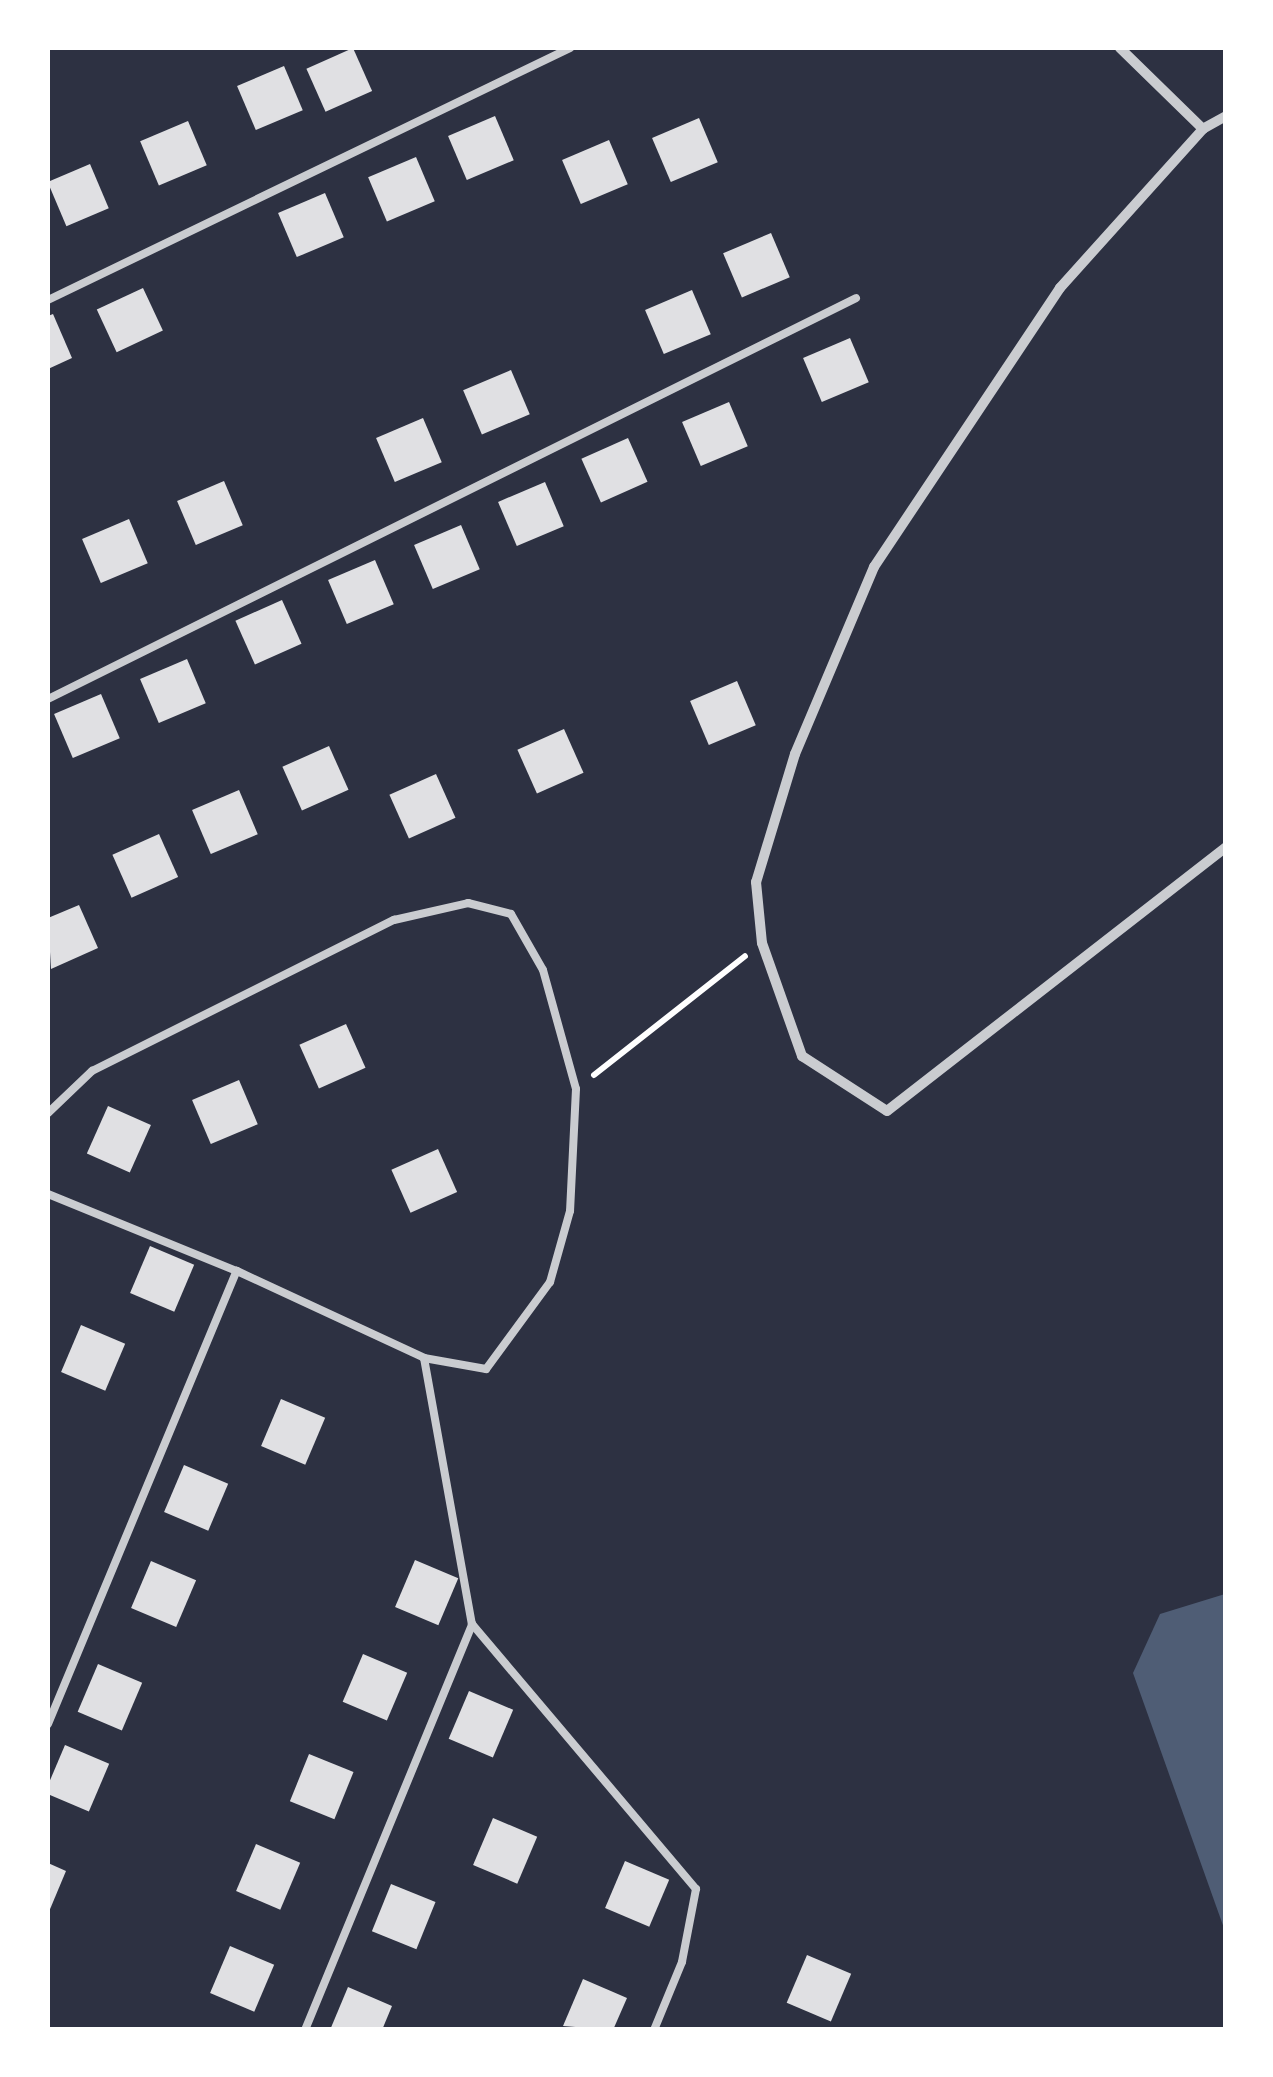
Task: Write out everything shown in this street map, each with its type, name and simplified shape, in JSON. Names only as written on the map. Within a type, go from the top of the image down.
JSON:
[{"type":"street","points":[[1120,48],[1203,129]]},
{"type":"street","points":[[1226,116],[1203,129],[1060,288],[874,566],[795,754],[756,882],[762,943],[802,1056],[887,1112],[1226,846]]},
{"type":"lane","points":[[48,300],[570,48]]},
{"type":"lane","points":[[48,699],[856,298]]},
{"type":"lane","points":[[48,1112],[92,1072],[193,1018],[394,920],[468,903],[511,914],[543,970],[576,1090],[570,1211],[550,1282],[486,1369],[424,1358],[238,1271],[48,1194]]},
{"type":"lane","points":[[48,1724],[238,1271]]},
{"type":"lane","points":[[424,1358],[472,1624],[696,1889],[682,1962],[654,2030]]},
{"type":"lane","points":[[305,2030],[472,1624]]},
{"type":"path","points":[[576,1090],[762,943]]},
{"type":"water","points":[[1226,1594],[1225,1931],[1133,1673],[1160,1614]]},
{"type":"building","points":[[353,48],[372,91],[326,112],[306,69]]},
{"type":"building","points":[[284,66],[303,110],[256,130],[237,86]]},
{"type":"building","points":[[495,116],[514,160],[467,180],[448,136]]},
{"type":"building","points":[[699,118],[718,162],[671,182],[652,138]]},
{"type":"building","points":[[188,121],[207,165],[159,186],[140,141]]},
{"type":"building","points":[[609,140],[628,184],[581,204],[562,160]]},
{"type":"building","points":[[416,157],[435,201],[387,222],[368,177]]},
{"type":"building","points":[[90,164],[109,208],[66,226],[48,182]]},
{"type":"building","points":[[325,193],[344,237],[297,257],[278,213]]},
{"type":"building","points":[[771,233],[790,277],[742,298],[723,253]]},
{"type":"building","points":[[143,288],[163,331],[117,352],[97,310]]},
{"type":"building","points":[[692,290],[711,334],[664,354],[645,310]]},
{"type":"building","points":[[53,314],[72,358],[48,369],[48,316]]},
{"type":"building","points":[[850,338],[869,382],[822,402],[803,358]]},
{"type":"building","points":[[511,370],[530,414],[482,435],[463,390]]},
{"type":"building","points":[[729,402],[748,446],[701,466],[682,422]]},
{"type":"building","points":[[423,418],[442,462],[395,482],[376,438]]},
{"type":"building","points":[[628,438],[648,482],[601,503],[581,459]]},
{"type":"building","points":[[224,481],[243,525],[196,545],[177,501]]},
{"type":"building","points":[[545,482],[564,526],[517,546],[498,502]]},
{"type":"building","points":[[129,519],[148,563],[101,583],[82,539]]},
{"type":"building","points":[[461,525],[480,569],[433,589],[414,545]]},
{"type":"building","points":[[375,560],[394,604],[347,624],[328,580]]},
{"type":"building","points":[[282,600],[302,644],[255,665],[235,621]]},
{"type":"building","points":[[187,659],[206,703],[159,723],[140,679]]},
{"type":"building","points":[[737,681],[756,725],[709,745],[690,701]]},
{"type":"building","points":[[101,694],[120,738],[73,758],[54,714]]},
{"type":"building","points":[[564,729],[584,773],[537,794],[517,750]]},
{"type":"building","points":[[329,746],[349,790],[302,811],[282,767]]},
{"type":"building","points":[[436,774],[456,818],[409,839],[389,795]]},
{"type":"building","points":[[239,790],[258,834],[211,854],[192,810]]},
{"type":"building","points":[[159,834],[178,877],[132,898],[112,855]]},
{"type":"building","points":[[79,905],[98,948],[51,969],[48,918]]},
{"type":"building","points":[[346,1024],[366,1068],[319,1089],[299,1045]]},
{"type":"building","points":[[239,1080],[258,1124],[211,1144],[192,1100]]},
{"type":"building","points":[[108,1106],[151,1125],[130,1173],[87,1154]]},
{"type":"building","points":[[438,1149],[457,1192],[411,1213],[391,1170]]},
{"type":"building","points":[[150,1246],[194,1265],[174,1312],[130,1293]]},
{"type":"building","points":[[81,1325],[125,1344],[105,1391],[61,1372]]},
{"type":"building","points":[[281,1399],[325,1418],[305,1465],[261,1446]]},
{"type":"building","points":[[184,1465],[228,1484],[208,1531],[164,1512]]},
{"type":"building","points":[[415,1560],[458,1578],[438,1625],[395,1607]]},
{"type":"building","points":[[151,1561],[196,1580],[176,1627],[131,1608]]},
{"type":"building","points":[[363,1654],[407,1673],[387,1721],[343,1702]]},
{"type":"building","points":[[98,1664],[142,1683],[122,1731],[78,1712]]},
{"type":"building","points":[[469,1691],[513,1710],[493,1758],[449,1739]]},
{"type":"building","points":[[65,1745],[109,1764],[89,1812],[48,1794],[48,1785]]},
{"type":"building","points":[[309,1754],[354,1772],[334,1819],[290,1801]]},
{"type":"building","points":[[493,1818],[537,1837],[517,1884],[473,1865]]},
{"type":"building","points":[[256,1844],[300,1863],[280,1910],[236,1891]]},
{"type":"building","points":[[625,1861],[669,1880],[649,1927],[605,1908]]},
{"type":"building","points":[[48,1863],[66,1871],[48,1914]]},
{"type":"building","points":[[391,1884],[436,1902],[416,1949],[372,1931]]},
{"type":"building","points":[[230,1946],[274,1965],[254,2012],[210,1993]]},
{"type":"building","points":[[807,1955],[851,1974],[831,2022],[787,2003]]},
{"type":"building","points":[[583,1979],[627,1998],[613,2030],[563,2026]]},
{"type":"building","points":[[348,1987],[392,2006],[382,2030],[330,2030]]}]
